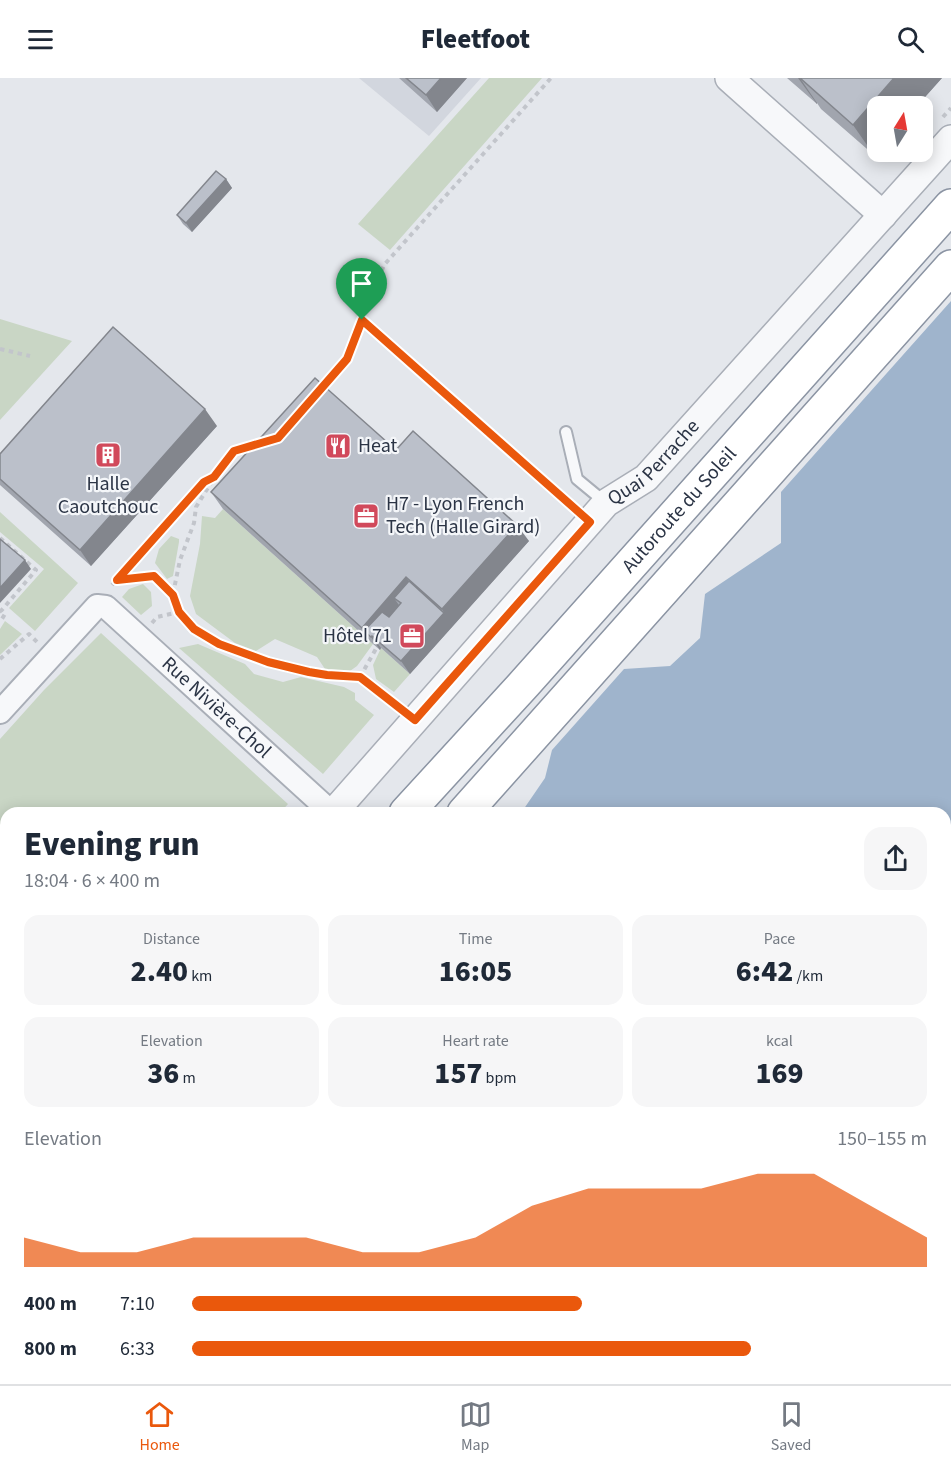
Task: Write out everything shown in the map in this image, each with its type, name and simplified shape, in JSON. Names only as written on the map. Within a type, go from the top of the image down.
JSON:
[{"type":"highway","name":"Autoroute du Soleil","points":[[411,807],[541,665],[951,206]]},
{"type":"highway","name":"Autoroute du Soleil","points":[[469,807],[951,267]]},
{"type":"street","points":[[729,78],[883,215]]},
{"type":"street","name":"Quai Perrache","points":[[338,807],[598,513],[646,478],[951,139]]},
{"type":"street","name":"Rue Nivière-Chol","points":[[0,712],[97,606],[106,607],[326,807]]},
{"type":"lane","points":[[566,432],[577,479],[598,513]]},
{"type":"path","points":[[316,394],[347,359],[384,265],[551,78]]},
{"type":"path","points":[[362,320],[598,513]]},
{"type":"path","points":[[0,349],[30,356]]},
{"type":"path","points":[[173,595],[180,560],[194,522],[196,507],[214,477],[234,451],[267,441]]},
{"type":"path","points":[[112,585],[204,482],[214,477]]},
{"type":"path","points":[[0,538],[36,570],[2,611],[5,614],[0,622]]},
{"type":"path","points":[[117,580],[154,576],[173,595],[179,612],[194,629],[219,644],[268,662],[327,675],[360,677],[415,720]]},
{"type":"path","points":[[157,617],[179,612]]},
{"type":"path","points":[[0,659],[29,634],[37,643]]},
{"type":"path","points":[[360,677],[377,647]]},
{"type":"shaded area","points":[[359,78],[481,78],[429,136]]},
{"type":"green space","points":[[489,78],[542,78],[390,250],[358,224]]},
{"type":"green space","points":[[0,319],[72,341],[0,420]]},
{"type":"green space","points":[[223,509],[373,644],[357,666],[350,671],[325,669],[317,657],[275,639],[256,651],[235,643],[196,614],[190,596],[200,544],[202,516],[215,518]]},
{"type":"green space","points":[[0,512],[78,583],[35,631],[9,608],[44,569],[0,532]]},
{"type":"green space","points":[[171,536],[179,539],[179,542],[173,576],[167,579],[155,563],[159,549]]},
{"type":"green space","points":[[143,584],[151,592],[152,606],[141,615],[122,597],[129,589]]},
{"type":"green space","points":[[5,621],[22,634],[0,655],[0,629]]},
{"type":"green space","points":[[101,633],[288,804],[285,807],[0,807],[0,739],[44,690]]},
{"type":"green space","points":[[198,644],[245,664],[254,674],[283,682],[301,677],[344,687],[355,693],[355,700],[374,715],[323,774],[179,648]]},
{"type":"green space","points":[[381,648],[410,674],[394,692],[376,679],[373,665]]},
{"type":"water","points":[[951,301],[951,807],[525,807],[545,778],[552,750],[624,669],[670,666],[700,638],[705,594],[781,543],[781,492]]},
{"type":"building","points":[[406,78],[441,78],[426,95]]},
{"type":"building","points":[[800,78],[894,78],[878,96],[867,96],[867,109],[853,125]]},
{"type":"building","points":[[216,171],[226,179],[186,223],[177,215]]},
{"type":"building","name":"Halle Caoutchouc","points":[[113,327],[205,409],[80,550],[0,479],[0,454]]},
{"type":"building","name":"H7 - Lyon French Tech (Halle Girard)","points":[[315,378],[396,450],[413,431],[517,525],[442,609],[406,577],[362,628],[211,492]]},
{"type":"building","points":[[0,539],[25,560],[0,588]]},
{"type":"building","name":"Hôtel 71","points":[[409,581],[444,613],[401,661],[364,631],[382,612],[389,617],[401,603],[394,598]]},
{"type":"place","name":"Heat","points":[[338,446]]},
{"type":"place","name":"Halle Caoutchouc","points":[[108,455]]},
{"type":"place","name":"H7 - Lyon French Tech (Halle Girard)","points":[[366,516]]},
{"type":"place","name":"Hôtel 71","points":[[412,636]]},
{"type":"route","points":[[362,320],[590,522],[415,720],[360,677],[309,672],[268,662],[219,644],[194,629],[179,612],[173,595],[154,576],[117,580],[204,482],[214,477],[234,451],[278,438],[347,359],[362,320]]}]
